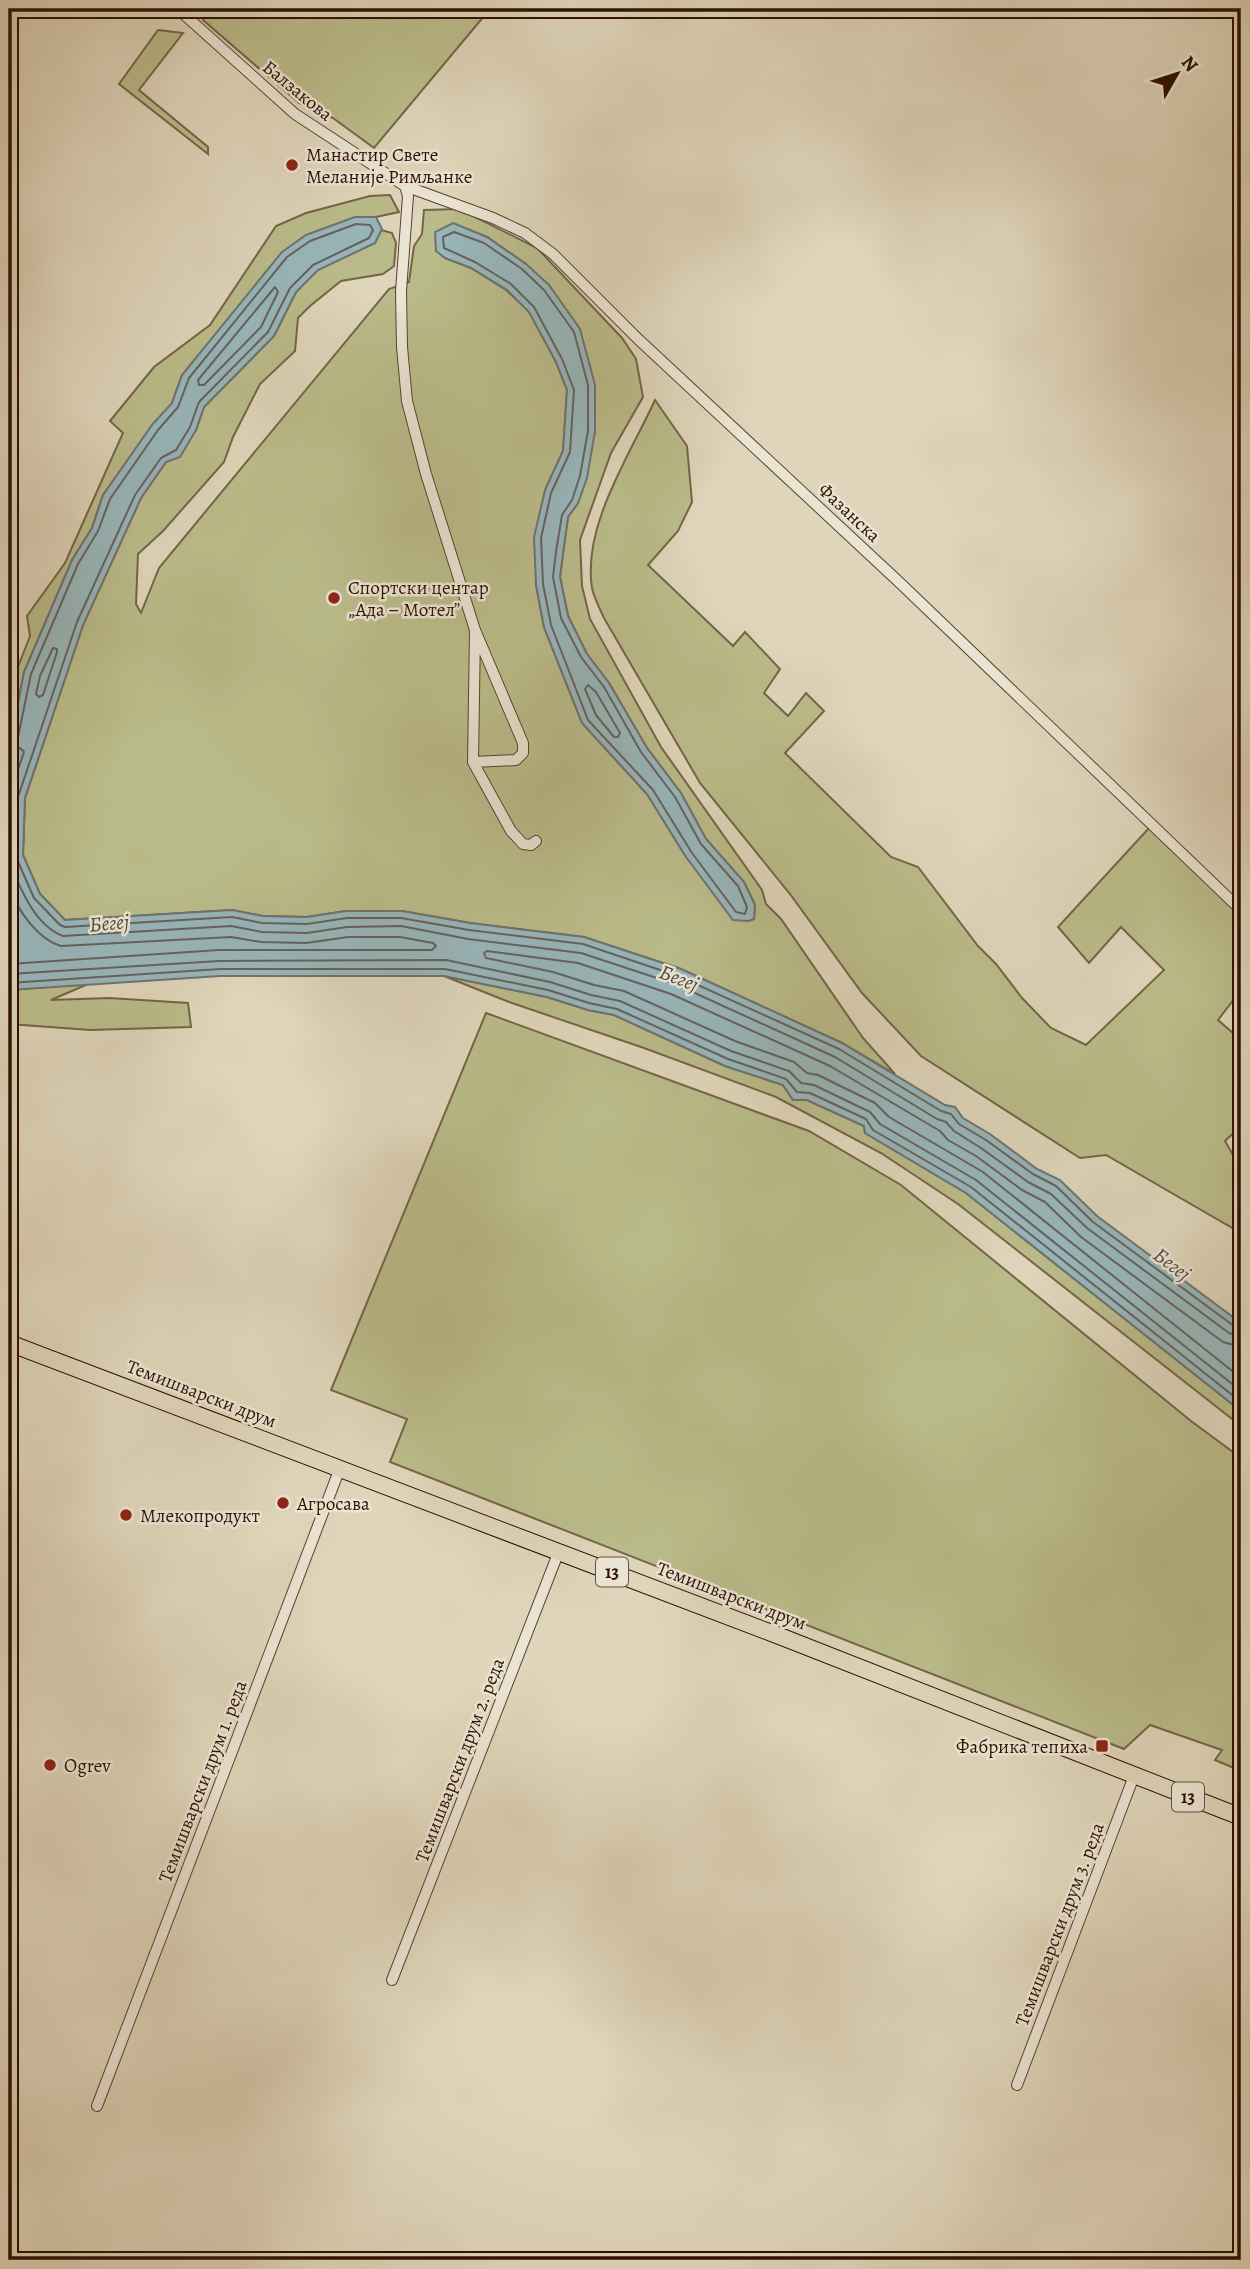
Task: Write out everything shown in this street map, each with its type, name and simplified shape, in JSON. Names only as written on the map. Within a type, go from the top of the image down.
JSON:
[{"type":"main road","name":"Темишварски друм","points":[[9,1343],[559,1551],[1241,1817]]},
{"type":"street","name":"Балзакова","points":[[178,9],[295,114],[405,186]]},
{"type":"street","points":[[405,186],[408,196],[401,291],[407,401],[426,474],[475,630],[524,748],[516,760],[473,762]]},
{"type":"street","name":"Фазанска","points":[[405,186],[493,218],[525,233],[553,254],[638,339],[900,582],[1241,910]]},
{"type":"street","points":[[475,630],[473,762],[511,831],[523,844],[531,845],[536,841]]},
{"type":"street","name":"Темишварски друм 1. реда","points":[[97,2106],[340,1468]]},
{"type":"street","name":"Темишварски друм 2. реда","points":[[392,1980],[559,1551]]},
{"type":"street","name":"Темишварски друм 3. реда","points":[[1017,2085],[1134,1776]]},
{"type":"green space","points":[[205,9],[490,9],[374,148],[333,118],[299,103],[203,20]]},
{"type":"green space","points":[[158,30],[183,33],[139,90],[208,147],[208,154],[119,84]]},
{"type":"green space","points":[[390,195],[399,212],[376,217],[355,217],[182,375],[172,403],[103,495],[92,528],[72,560],[24,672],[9,751],[9,690],[30,636],[27,616],[65,563],[123,433],[110,421],[154,367],[210,325],[276,226],[306,213],[370,196]]},
{"type":"green space","points":[[459,209],[537,248],[622,338],[636,359],[643,397],[611,453],[580,540],[582,586],[590,619],[661,747],[762,890],[766,904],[781,919],[863,1038],[895,1074],[842,1043],[681,969],[584,937],[470,923],[402,911],[346,911],[307,917],[263,916],[232,910],[65,920],[40,894],[23,855],[25,798],[83,625],[141,498],[166,462],[196,430],[204,407],[274,336],[296,292],[318,269],[375,243],[381,230],[392,233],[396,243],[394,266],[383,274],[341,281],[298,318],[295,351],[260,384],[233,437],[224,462],[163,531],[138,554],[136,604],[141,613],[159,568],[389,289],[409,282],[414,246],[422,234],[424,210]],"holes":[[[453,224],[487,237],[526,264],[595,431],[578,503],[568,517],[560,577],[568,616],[587,654],[609,683],[647,748],[681,793],[706,839],[744,882],[755,905],[754,919],[748,921],[686,857],[647,794],[582,723],[544,627],[536,585],[545,490],[563,451],[567,390],[556,362],[529,311],[506,290],[471,268],[445,258]]]},
{"type":"green space","points":[[655,400],[687,446],[692,502],[678,531],[648,565],[733,646],[745,632],[780,669],[764,693],[788,716],[806,693],[824,711],[785,753],[891,857],[918,867],[978,946],[1051,1028],[1086,1045],[1164,970],[1121,927],[1089,963],[1058,927],[1150,827],[1241,915],[1241,990],[1218,1020],[1241,1040],[1241,1126],[1225,1141],[1236,1160],[1241,1161],[1241,1233],[1106,1155],[1080,1158],[921,1056],[862,993],[790,894],[700,783],[604,618],[592,588],[594,540],[601,516],[621,467]]},
{"type":"green space","points":[[444,976],[547,997],[614,1015],[725,1066],[783,1085],[793,1100],[807,1100],[864,1126],[865,1133],[966,1193],[1241,1411],[1241,1426],[958,1204],[881,1153],[776,1097],[509,1002]]},
{"type":"green space","points":[[88,984],[51,1000],[109,998],[188,1003],[191,1027],[90,1030],[9,1024],[9,990]]},
{"type":"green space","points":[[486,1013],[809,1131],[901,1185],[1191,1421],[1241,1458],[1241,1771],[1215,1760],[1222,1750],[1150,1725],[1124,1749],[390,1462],[407,1419],[331,1390]]},
{"type":"water","name":"Бегеј","points":[[355,217],[376,217],[382,229],[375,243],[318,270],[296,292],[274,336],[204,407],[196,430],[180,457],[166,462],[141,498],[83,625],[25,798],[23,855],[40,894],[65,920],[232,910],[263,916],[307,917],[346,911],[402,911],[470,923],[584,937],[681,969],[842,1043],[945,1105],[955,1107],[963,1118],[990,1134],[1037,1169],[1060,1180],[1097,1216],[1241,1323],[1241,1411],[966,1193],[865,1133],[864,1126],[807,1100],[793,1100],[783,1085],[725,1066],[614,1015],[547,997],[444,976],[220,976],[9,990],[9,751],[24,672],[72,560],[92,528],[103,495],[152,425],[172,403],[182,375],[282,252],[306,235]]},
{"type":"water","points":[[453,223],[487,237],[526,264],[549,285],[580,329],[595,385],[595,431],[587,478],[578,503],[568,517],[560,577],[568,616],[587,654],[609,683],[647,748],[681,793],[706,839],[744,882],[755,905],[754,919],[733,920],[686,857],[647,794],[582,723],[544,627],[536,585],[534,537],[545,490],[563,451],[567,390],[556,362],[529,312],[507,290],[436,251],[435,232]]},
{"type":"place","name":"Манастир Свете Меланије Римљанке","points":[[292,165]]},
{"type":"place","name":"Спортски центар „Ада – Мотел”","points":[[334,598]]},
{"type":"place","name":"Агросава","points":[[283,1503]]},
{"type":"place","name":"Млекопродукт","points":[[126,1515]]},
{"type":"place","name":"Фабрика тепиха","points":[[1102,1746]]},
{"type":"place","name":"Ogrev","points":[[50,1765]]}]
